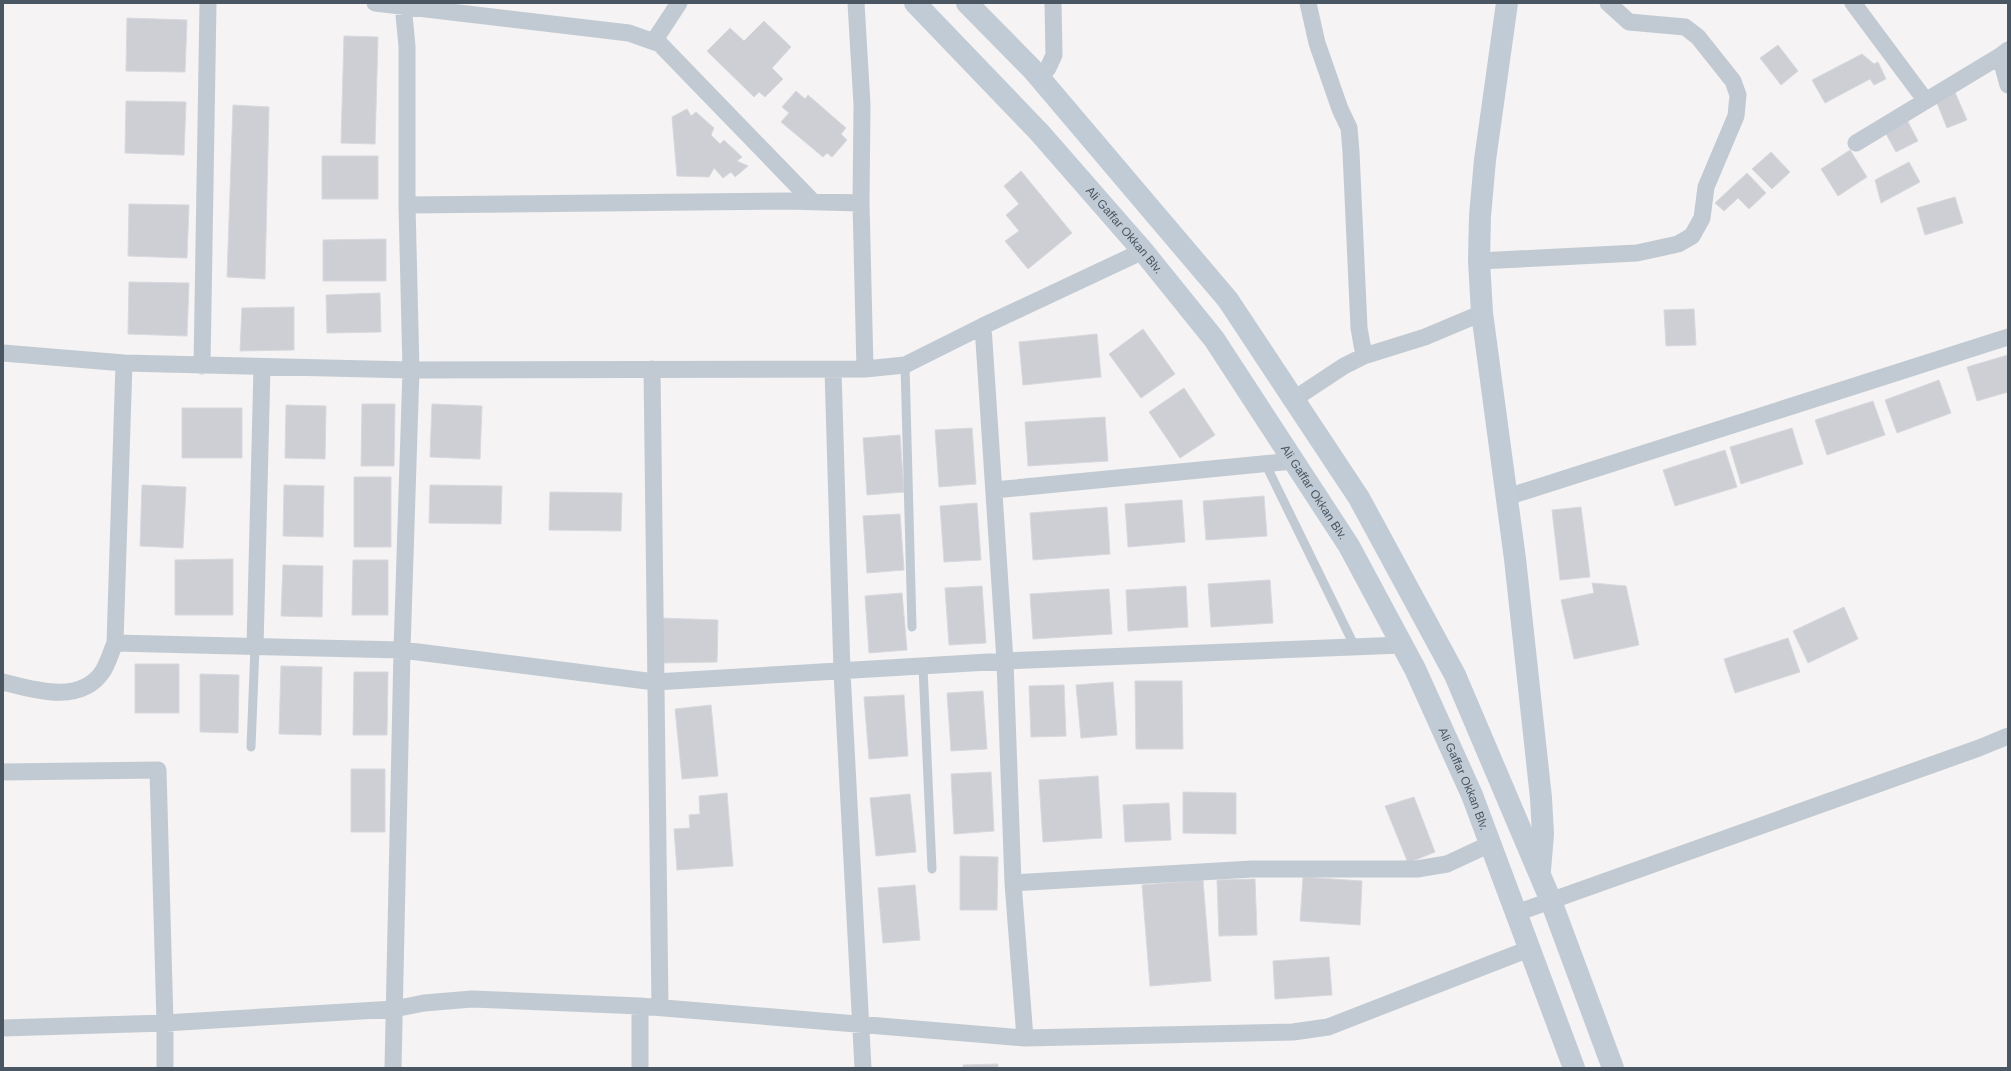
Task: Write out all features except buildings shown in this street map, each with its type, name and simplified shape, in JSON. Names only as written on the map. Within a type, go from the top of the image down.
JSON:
[{"type":"main road","name":"Ali Gaffar Okkan Blv.","points":[[915,3],[1039,132],[1142,251],[1214,339],[1349,546],[1415,668],[1472,795],[1574,1068]]},
{"type":"main road","points":[[967,3],[1040,78],[1228,300],[1359,498],[1455,675],[1552,901],[1613,1068]]},
{"type":"main road","points":[[1508,3],[1485,160],[1480,216],[1480,261],[1482,313],[1515,559],[1541,798],[1543,834],[1539,872]]},
{"type":"street","points":[[202,366],[208,3]]},
{"type":"street","points":[[375,3],[402,4],[630,33],[654,41],[660,44],[813,202]]},
{"type":"street","points":[[654,41],[679,3]]},
{"type":"street","points":[[856,3],[862,105],[865,369]]},
{"type":"street","points":[[1040,78],[1048,68],[1054,55],[1053,3]]},
{"type":"street","points":[[1308,3],[1317,43],[1340,110],[1349,128],[1359,328],[1364,356]]},
{"type":"street","points":[[1480,261],[1637,253],[1678,244],[1692,236],[1702,218],[1706,187],[1736,116],[1738,95],[1733,81],[1698,37],[1685,27],[1629,22],[1608,3]]},
{"type":"street","points":[[1853,3],[1926,101]]},
{"type":"street","points":[[393,1068],[402,650],[411,370],[407,205],[407,46],[402,4]]},
{"type":"street","points":[[1856,143],[2004,52],[2008,85]]},
{"type":"street","points":[[407,205],[862,202]]},
{"type":"street","points":[[3,354],[124,363],[411,370],[865,369],[905,365],[983,326],[1142,251]]},
{"type":"street","points":[[1294,399],[1344,366],[1364,356],[1425,337],[1482,313]]},
{"type":"street","points":[[983,326],[1006,661],[1013,882],[1025,1038]]},
{"type":"street","points":[[1507,497],[2008,337]]},
{"type":"street","points":[[3,682],[51,692],[77,690],[92,682],[103,671],[115,643],[124,363]]},
{"type":"street","points":[[255,647],[262,367]]},
{"type":"street","points":[[652,369],[654,682],[660,1008]]},
{"type":"street","points":[[833,370],[842,672],[862,1024],[863,1068]]},
{"type":"street","points":[[994,490],[1293,461]]},
{"type":"street","points":[[115,643],[402,650],[654,682],[842,672],[1006,661],[1402,645]]},
{"type":"street","points":[[1516,913],[1979,748],[2008,736]]},
{"type":"street","points":[[3,772],[158,770],[166,1023],[165,1068]]},
{"type":"street","points":[[1013,882],[1252,869],[1417,869],[1446,864],[1490,844]]},
{"type":"street","points":[[3,1028],[166,1023],[394,1009],[444,1001],[472,999],[640,1006],[1025,1038],[1292,1032],[1328,1027],[1529,949]]},
{"type":"street","points":[[640,1006],[640,1068]]},
{"type":"lane","points":[[905,365],[912,627]]},
{"type":"lane","points":[[1265,463],[1355,647]]},
{"type":"lane","points":[[251,747],[255,647]]},
{"type":"lane","points":[[923,667],[932,869]]}]
